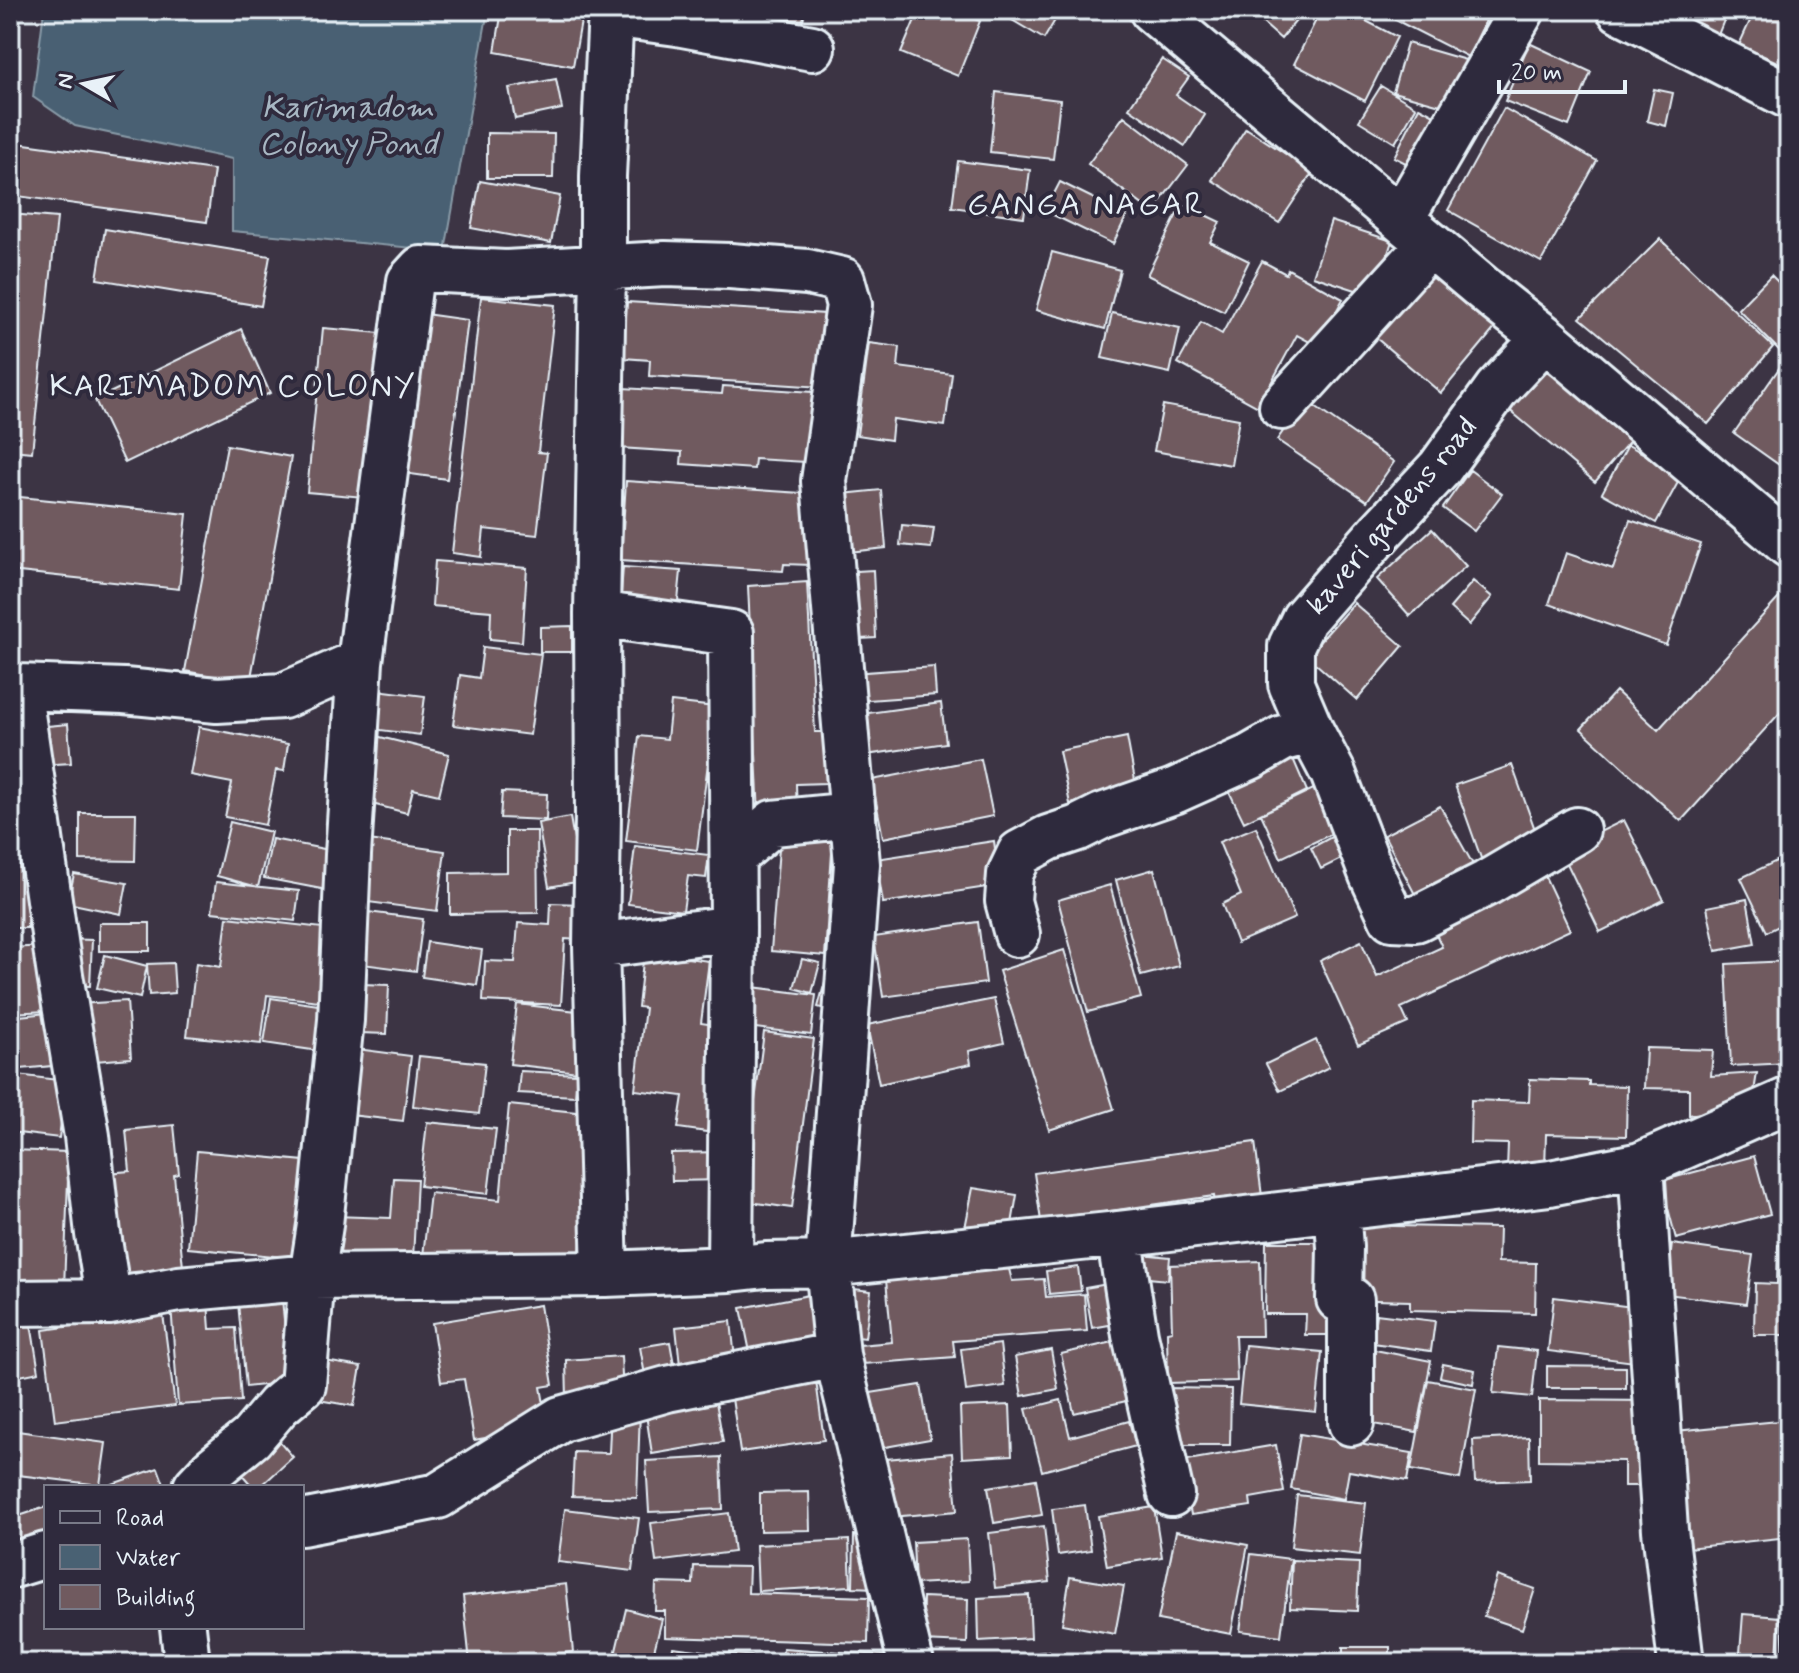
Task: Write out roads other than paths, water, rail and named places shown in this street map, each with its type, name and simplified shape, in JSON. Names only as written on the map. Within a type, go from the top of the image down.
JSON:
[{"type":"street","points":[[1152,10],[1789,545]]},
{"type":"street","points":[[1282,407],[1416,232],[1522,10]]},
{"type":"street","points":[[1620,10],[1789,96]]},
{"type":"street","points":[[605,1274],[596,946],[597,614],[603,176],[611,12],[812,48]]},
{"type":"street","points":[[198,1485],[251,1438],[278,1406],[303,1385],[341,1020],[360,662],[410,281],[421,269],[506,273],[665,264],[807,272],[842,280],[849,305],[824,481],[857,864],[828,1264],[837,1355],[911,1663]]},
{"type":"street","name":"kaveri gardens road","points":[[1545,338],[1497,389],[1440,468],[1304,619],[1291,646],[1291,684],[1333,773],[1392,918],[1416,919],[1487,883],[1577,830]]},
{"type":"street","points":[[597,614],[731,633],[733,928],[730,1269]]},
{"type":"street","points":[[109,1302],[87,1136],[14,686],[124,691],[217,700],[283,696],[360,662]]},
{"type":"street","points":[[1017,934],[1008,901],[1010,874],[1020,853],[1048,838],[1174,791],[1250,757],[1283,738],[1311,731]]},
{"type":"street","points":[[733,857],[773,823],[853,815]]},
{"type":"street","points":[[596,946],[733,928]]},
{"type":"street","points":[[10,1303],[109,1302],[179,1289],[312,1277],[605,1274],[828,1264],[1119,1234],[1550,1183],[1641,1165],[1789,1100]]},
{"type":"street","points":[[1641,1165],[1665,1530],[1681,1663]]},
{"type":"street","points":[[1337,1209],[1339,1299],[1351,1300],[1351,1423]]},
{"type":"street","points":[[1119,1234],[1135,1335],[1171,1494]]},
{"type":"street","points":[[304,1523],[438,1496],[561,1419],[667,1389],[837,1355]]},
{"type":"street","points":[[10,1566],[44,1556]]},
{"type":"street","points":[[183,1629],[187,1663]]},
{"type":"water","name":"Karimadom Colony Pond","points":[[44,10],[488,10],[445,251],[232,231],[232,159],[75,126],[33,97]]},
{"type":"district","name":"GANGA NAGAR","points":[[1086,205]]},
{"type":"district","name":"KARIMADOM COLONY","points":[[233,387]]}]
